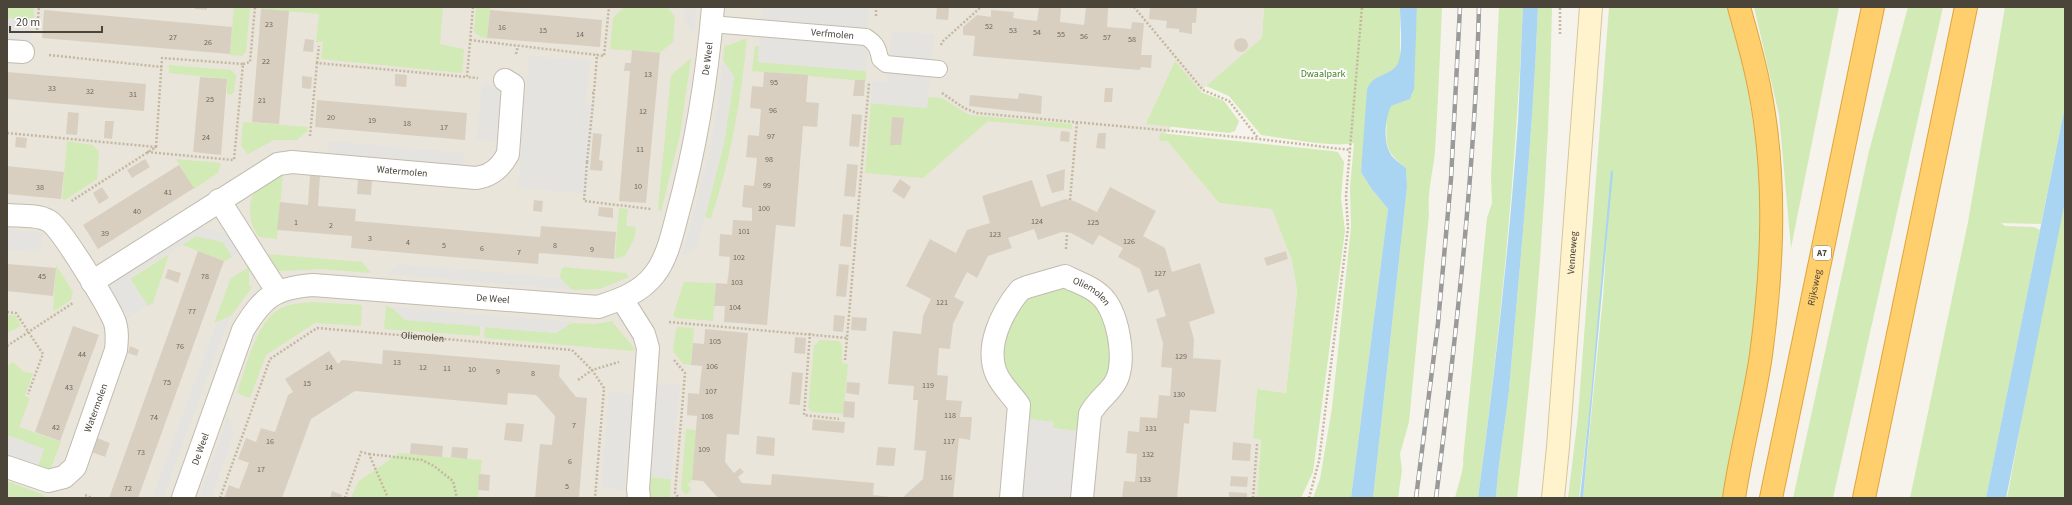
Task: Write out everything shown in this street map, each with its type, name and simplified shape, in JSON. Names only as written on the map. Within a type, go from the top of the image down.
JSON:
[{"type":"highway","points":[[1734,498],[1761,356],[1772,246],[1770,172],[1760,94],[1739,7]]},
{"type":"highway","name":"Rijksweg","points":[[1771,498],[1873,7]]},
{"type":"highway","points":[[1864,498],[1966,7]]},
{"type":"main road","name":"Venneweg","points":[[1552,498],[1560,431],[1591,7]]},
{"type":"street","name":"De Weel","points":[[183,498],[243,330],[257,307],[278,291],[296,286],[314,285],[598,308],[622,299],[641,288],[655,274],[665,254],[687,180],[701,114],[712,16]]},
{"type":"street","name":"Watermolen","points":[[94,285],[219,200],[278,164],[308,163],[476,178],[485,177],[503,164],[508,154],[513,85],[505,80]]},
{"type":"street","points":[[219,200],[278,291]]},
{"type":"street","points":[[7,215],[49,220]]},
{"type":"street","name":"Watermolen","points":[[7,468],[48,481],[64,477],[75,467],[116,350],[117,334],[114,320],[94,285],[57,228],[49,220]]},
{"type":"street","name":"Oliemolen","points":[[1011,498],[1019,405],[997,376],[992,356],[994,337],[1020,290],[1065,276],[1101,295],[1112,313],[1120,340],[1120,370],[1117,380],[1113,387],[1095,405],[1090,414],[1082,498]]},
{"type":"street","points":[[622,299],[644,334],[648,348],[638,489],[639,498]]},
{"type":"lane","name":"Verfmolen","points":[[712,16],[866,37],[873,42]]},
{"type":"lane","points":[[873,42],[878,48],[880,59],[886,64],[939,69]]},
{"type":"path","points":[[156,147],[162,58],[243,64],[250,62],[255,7]]},
{"type":"path","points":[[467,77],[473,7]]},
{"type":"path","points":[[470,40],[604,56],[609,7]]},
{"type":"path","points":[[981,7],[942,42],[936,88],[970,111],[978,113],[1259,139],[1350,150]]},
{"type":"path","points":[[1134,7],[1203,90],[1229,101],[1259,139]]},
{"type":"path","points":[[1309,498],[1319,461],[1348,228],[1346,196],[1362,7]]},
{"type":"path","points":[[845,360],[873,42]]},
{"type":"path","points":[[308,163],[319,46]]},
{"type":"path","points":[[516,54],[518,46]]},
{"type":"path","points":[[15,52],[162,67]]},
{"type":"path","points":[[597,55],[586,162],[584,201],[651,209],[650,216]]},
{"type":"path","points":[[317,63],[505,80]]},
{"type":"path","points":[[234,160],[243,64]]},
{"type":"path","points":[[1070,200],[1077,121]]},
{"type":"path","points":[[7,133],[156,147]]},
{"type":"path","points":[[49,220],[68,204],[156,147]]},
{"type":"path","points":[[147,152],[234,160],[253,178]]},
{"type":"path","points":[[7,346],[94,285]]},
{"type":"path","points":[[7,312],[16,313],[43,354],[28,394]]},
{"type":"path","points":[[636,320],[810,333],[847,338]]},
{"type":"path","name":"Oliemolen","points":[[220,498],[270,359],[317,328],[572,350],[592,370],[604,388],[595,498]]},
{"type":"path","points":[[810,333],[804,415],[839,419]]},
{"type":"path","points":[[1253,498],[1257,444]]},
{"type":"path","points":[[345,498],[362,452],[413,458],[434,466],[454,481],[457,498]]},
{"type":"path","points":[[369,454],[387,498]]},
{"type":"shaded area","points":[[7,7],[1264,7],[1262,41],[1206,86],[1159,141],[1167,141],[1219,203],[1272,208],[1292,261],[1297,291],[1286,393],[1257,389],[1253,438],[1261,439],[1257,498],[7,498]]},
{"type":"shaded area","points":[[685,7],[696,7],[694,34],[684,21]]},
{"type":"shaded area","points":[[762,7],[869,7],[865,49],[868,49],[866,71],[758,62]]},
{"type":"shaded area","points":[[7,18],[34,21],[32,41],[7,39]]},
{"type":"shaded area","points":[[892,31],[934,34],[927,108],[871,103],[872,81],[887,82]]},
{"type":"shaded area","points":[[529,55],[590,61],[586,104],[595,105],[587,194],[518,188],[522,145],[476,140],[482,84],[526,88]]},
{"type":"shaded area","points":[[723,60],[734,77],[724,143],[696,249],[682,256],[708,160],[718,104]]},
{"type":"shaded area","points":[[329,141],[464,153],[463,165],[328,153]]},
{"type":"shaded area","points":[[195,226],[228,234],[240,252],[232,257],[223,242],[196,236],[130,278],[148,306],[128,318],[110,289],[112,279]]},
{"type":"shaded area","points":[[7,229],[43,233],[41,252],[7,250]]},
{"type":"shaded area","points":[[399,264],[560,278],[572,290],[385,274]]},
{"type":"shaded area","points":[[391,307],[573,322],[556,333],[405,320]]},
{"type":"shaded area","points":[[232,315],[227,324],[163,498],[152,498],[216,324]]},
{"type":"shaded area","points":[[657,383],[680,385],[671,479],[648,477]]},
{"type":"shaded area","points":[[609,392],[632,394],[625,490],[601,488]]},
{"type":"shaded area","points":[[228,416],[234,432],[230,445],[211,498],[199,498]]},
{"type":"shaded area","points":[[1029,419],[1054,422],[1053,428],[1078,431],[1072,498],[1022,498]]},
{"type":"shaded area","points":[[7,435],[44,449],[37,468],[7,457]]},
{"type":"green space","points":[[7,7],[34,7],[34,21],[7,18]]},
{"type":"green space","points":[[234,7],[250,7],[246,52],[242,56],[230,55]]},
{"type":"green space","points":[[261,7],[443,7],[440,44],[464,49],[462,73],[321,59],[323,42],[316,42],[319,14],[261,9]]},
{"type":"green space","points":[[476,7],[490,7],[487,38],[481,37],[474,32]]},
{"type":"green space","points":[[624,7],[668,8],[675,17],[673,42],[660,53],[610,49],[613,18]]},
{"type":"green space","name":"Dwaalpark","points":[[1264,7],[1400,7],[1400,59],[1391,106],[1409,99],[1412,95],[1417,7],[1442,7],[1435,151],[1429,190],[1429,214],[1409,422],[1400,454],[1402,470],[1398,498],[1373,498],[1407,187],[1406,168],[1395,158],[1389,149],[1386,138],[1387,122],[1385,130],[1364,139],[1361,172],[1371,188],[1388,209],[1351,498],[1313,498],[1320,479],[1332,408],[1351,227],[1350,188],[1354,143],[1321,143],[1261,135],[1229,96],[1206,86],[1262,38]]},
{"type":"green space","points":[[1499,7],[1523,7],[1516,130],[1506,253],[1478,498],[1455,498],[1463,467],[1487,218],[1492,203],[1491,177]]},
{"type":"green space","points":[[1538,7],[1552,7],[1545,191],[1536,314],[1517,498],[1496,498],[1509,390],[1522,246],[1530,151]]},
{"type":"green space","points":[[1609,7],[1730,7],[1745,74],[1758,152],[1763,235],[1748,400],[1728,498],[1583,498],[1603,297],[1610,191],[1590,406],[1579,498],[1568,498],[1578,416]]},
{"type":"green space","points":[[1754,7],[1839,7],[1791,248],[1779,115]]},
{"type":"green space","points":[[1908,7],[1943,7],[1833,498],[1793,498],[1869,151]]},
{"type":"green space","points":[[2005,7],[2065,7],[2065,106],[2041,224],[2001,223],[2005,226],[2034,227],[2040,230],[1986,498],[1910,498],[1968,222]]},
{"type":"green space","points":[[747,38],[742,84],[730,151],[711,218],[705,217],[724,143],[734,77],[723,61],[725,45],[729,45]]},
{"type":"green space","points":[[755,46],[759,46],[758,62],[866,71],[866,81],[752,71]]},
{"type":"green space","points":[[691,58],[680,135],[661,212],[658,208],[671,75]]},
{"type":"green space","points":[[1175,61],[1201,92],[1224,101],[1239,121],[1235,131],[1229,133],[1146,124]]},
{"type":"green space","points":[[169,65],[231,70],[236,75],[234,92],[231,95],[227,94],[227,79],[169,73]]},
{"type":"green space","points":[[928,97],[942,98],[969,115],[1072,124],[1072,129],[988,121],[923,178],[865,173],[871,103],[927,108]]},
{"type":"green space","points":[[243,122],[308,127],[307,131],[297,140],[274,140],[248,154],[241,146]]},
{"type":"green space","points":[[1160,133],[1332,151],[1338,152],[1344,162],[1341,198],[1345,231],[1313,472],[1301,498],[1257,498],[1261,440],[1253,438],[1257,389],[1286,393],[1297,291],[1292,261],[1272,209],[1219,203],[1167,141],[1159,141]]},
{"type":"green space","points":[[67,141],[93,145],[99,152],[97,179],[65,200],[62,199]]},
{"type":"green space","points":[[176,159],[221,163],[218,173],[194,189]]},
{"type":"green space","points":[[283,173],[277,239],[259,237],[251,220],[251,200],[253,195],[261,186]]},
{"type":"green space","points":[[2065,189],[2065,498],[2007,498],[2057,229]]},
{"type":"green space","points":[[619,208],[628,209],[626,226],[636,227],[634,239],[625,256],[615,259]]},
{"type":"green space","points":[[196,236],[223,242],[232,257],[225,261],[182,245]]},
{"type":"green space","points":[[169,254],[153,303],[148,306],[130,279]]},
{"type":"green space","points":[[268,254],[362,262],[371,273],[323,269],[278,271]]},
{"type":"green space","points":[[56,265],[73,292],[71,300],[53,312]]},
{"type":"green space","points":[[249,267],[249,285],[252,287],[232,315],[214,323],[231,278]]},
{"type":"green space","points":[[564,267],[626,273],[629,277],[600,289],[572,290],[560,278],[561,270]]},
{"type":"green space","points":[[684,282],[716,283],[713,321],[676,318],[673,315]]},
{"type":"green space","points":[[1061,287],[1095,302],[1102,315],[1113,350],[1106,382],[1085,400],[1080,414],[1078,431],[1053,428],[1054,422],[1029,419],[1028,400],[1006,369],[1000,353],[1001,340],[1023,302],[1033,293]]},
{"type":"green space","points":[[311,302],[362,305],[361,326],[315,323],[266,355],[250,398],[237,393],[258,334],[272,314],[281,308]]},
{"type":"green space","points":[[386,306],[393,308],[405,320],[480,326],[480,336],[384,329]]},
{"type":"green space","points":[[7,315],[15,315],[21,326],[7,333]]},
{"type":"green space","points":[[613,321],[635,349],[632,351],[486,338],[484,336],[485,327],[556,333],[570,323],[595,324]]},
{"type":"green space","points":[[678,327],[694,328],[691,365],[683,364],[673,351],[676,329]]},
{"type":"green space","points":[[820,340],[839,341],[842,345],[842,363],[848,364],[843,414],[812,412],[808,408],[814,346]]},
{"type":"green space","points":[[13,362],[24,372],[33,373],[25,396],[30,398],[19,427],[61,442],[50,470],[37,468],[44,449],[7,435],[7,366]]},
{"type":"green space","points":[[686,429],[696,430],[692,480],[687,485],[692,489],[686,495],[681,489]]},
{"type":"green space","points":[[399,453],[482,460],[478,498],[351,498],[358,482]]},
{"type":"green space","points":[[648,477],[671,479],[670,498],[651,498]]},
{"type":"green space","points":[[7,481],[44,495],[45,498],[7,498]]},
{"type":"water","points":[[1400,7],[1417,7],[1414,89],[1410,99],[1391,106],[1386,123],[1386,142],[1391,155],[1406,168],[1407,187],[1373,498],[1351,498],[1388,209],[1371,188],[1361,172],[1367,90],[1374,80],[1393,69],[1399,60],[1401,41]]},
{"type":"water","points":[[1523,7],[1538,7],[1530,151],[1509,390],[1498,471],[1496,498],[1478,498],[1506,263],[1518,122]]},
{"type":"water","points":[[2065,106],[2065,201],[2006,498],[1986,498]]},
{"type":"water","points":[[1611,170],[1613,172],[1583,498],[1580,498],[1591,394]]},
{"type":"building","points":[[195,7],[207,7],[207,10],[195,9]]},
{"type":"building","points":[[937,7],[949,8],[948,20],[936,19]]},
{"type":"building","points":[[1039,7],[1061,7],[1060,22],[1084,25],[1086,7],[1097,7],[1108,8],[1107,27],[1131,29],[1132,22],[1144,23],[1141,55],[1152,55],[1151,68],[1141,67],[1140,70],[973,56],[975,36],[963,35],[963,27],[977,15],[991,17],[991,10],[1014,12],[1013,18],[1037,21]]},
{"type":"building","points":[[1150,7],[1197,7],[1196,23],[1192,23],[1192,34],[1179,32],[1179,29],[1166,28],[1167,21],[1149,19]]},
{"type":"building","points":[[261,9],[289,11],[279,124],[252,122]]},
{"type":"building","points":[[44,10],[232,27],[230,54],[42,38]]},
{"type":"building","points":[[490,10],[602,20],[600,47],[487,38]]},
{"type":"building","points":[[1238,38],[1244,38],[1248,42],[1248,48],[1244,52],[1238,52],[1234,48],[1234,42]]},
{"type":"building","points":[[305,39],[314,40],[313,52],[303,51]]},
{"type":"building","points":[[632,50],[660,53],[646,203],[619,201],[630,71],[624,71],[625,63],[631,63]]},
{"type":"building","points":[[7,72],[146,84],[144,111],[7,99]]},
{"type":"building","points":[[764,72],[808,75],[806,102],[819,103],[817,127],[803,126],[795,227],[776,225],[767,325],[724,322],[725,306],[714,306],[716,283],[727,284],[729,270],[730,257],[719,256],[720,234],[732,235],[733,220],[752,221],[752,208],[742,207],[744,185],[754,186],[757,158],[746,157],[748,135],[759,136],[761,109],[750,108],[752,86],[763,87]]},
{"type":"building","points":[[395,74],[407,75],[406,87],[395,86]]},
{"type":"building","points":[[302,76],[312,77],[311,89],[302,88]]},
{"type":"building","points":[[200,77],[227,79],[221,155],[193,152]]},
{"type":"building","points":[[855,80],[865,80],[864,96],[853,96]]},
{"type":"building","points":[[1105,88],[1113,88],[1112,102],[1104,102]]},
{"type":"building","points":[[1019,93],[1042,96],[1041,114],[969,106],[970,95],[1018,99]]},
{"type":"building","points":[[317,100],[467,113],[465,140],[315,127]]},
{"type":"building","points":[[68,112],[79,113],[77,135],[66,134]]},
{"type":"building","points":[[852,114],[862,115],[859,147],[849,146]]},
{"type":"building","points":[[892,117],[904,118],[901,145],[890,145]]},
{"type":"building","points":[[105,121],[114,121],[112,139],[104,138]]},
{"type":"building","points":[[1061,131],[1070,132],[1069,142],[1060,141]]},
{"type":"building","points":[[593,133],[602,134],[599,160],[603,161],[602,171],[590,170]]},
{"type":"building","points":[[1098,133],[1106,133],[1105,149],[1096,148]]},
{"type":"building","points":[[16,137],[27,138],[26,148],[15,147]]},
{"type":"building","points":[[145,159],[150,167],[132,178],[127,170]]},
{"type":"building","points":[[847,164],[858,165],[855,197],[844,196]]},
{"type":"building","points":[[179,165],[194,188],[98,249],[83,225]]},
{"type":"building","points":[[7,166],[64,172],[61,199],[7,194]]},
{"type":"building","points":[[1065,169],[1064,190],[1052,193],[1046,175]]},
{"type":"building","points":[[310,175],[320,176],[318,206],[356,209],[355,221],[540,237],[541,226],[616,232],[614,259],[539,253],[538,264],[463,258],[351,248],[352,236],[277,230],[280,202],[308,205]]},
{"type":"building","points":[[358,178],[372,180],[371,195],[357,194]]},
{"type":"building","points":[[900,179],[911,187],[904,199],[892,191]]},
{"type":"building","points":[[1032,180],[1041,207],[1065,199],[1074,201],[1097,212],[1110,187],[1156,211],[1143,236],[1165,248],[1172,272],[1200,263],[1215,313],[1189,322],[1194,339],[1193,358],[1221,360],[1216,412],[1190,410],[1189,424],[1184,423],[1177,498],[1122,498],[1124,481],[1135,482],[1137,454],[1126,453],[1128,431],[1139,432],[1140,417],[1157,418],[1159,395],[1170,396],[1172,368],[1161,367],[1163,343],[1156,319],[1166,316],[1158,289],[1148,293],[1140,269],[1118,257],[1123,248],[1099,235],[1093,245],[1071,233],[1062,232],[1038,240],[1034,229],[1008,238],[1012,248],[988,256],[977,278],[967,272],[954,297],[964,302],[953,324],[950,349],[939,348],[937,375],[948,376],[946,400],[962,401],[960,417],[972,417],[970,440],[959,438],[953,498],[902,498],[923,479],[926,451],[914,450],[918,400],[913,400],[914,386],[888,384],[893,331],[921,334],[923,316],[931,299],[906,286],[930,239],[956,253],[967,230],[990,223],[982,196]]},
{"type":"building","points":[[102,187],[109,198],[99,204],[93,193]]},
{"type":"building","points":[[534,200],[543,201],[542,212],[533,211]]},
{"type":"building","points":[[599,207],[613,208],[613,218],[598,216]]},
{"type":"building","points":[[843,214],[853,215],[851,247],[840,246]]},
{"type":"building","points":[[198,251],[224,261],[138,498],[109,498]]},
{"type":"building","points":[[1286,251],[1288,259],[1267,266],[1264,258]]},
{"type":"building","points":[[7,264],[56,268],[53,296],[7,291]]},
{"type":"building","points":[[839,264],[849,265],[846,297],[836,296]]},
{"type":"building","points":[[168,269],[181,273],[178,283],[165,278]]},
{"type":"building","points":[[834,315],[845,316],[843,332],[833,331]]},
{"type":"building","points":[[852,317],[867,318],[866,331],[851,330]]},
{"type":"building","points":[[73,326],[99,335],[60,441],[35,432]]},
{"type":"building","points":[[705,329],[748,333],[739,435],[727,434],[725,462],[734,473],[740,468],[744,472],[738,477],[742,483],[771,485],[772,474],[874,483],[873,495],[899,498],[718,498],[703,481],[692,480],[697,416],[687,415],[688,393],[699,394],[702,366],[691,365],[693,343],[704,344]]},
{"type":"building","points":[[795,337],[806,338],[805,354],[794,353]]},
{"type":"building","points":[[130,346],[139,350],[137,356],[128,353]]},
{"type":"building","points":[[383,350],[560,365],[559,376],[576,397],[587,398],[579,498],[535,498],[540,444],[552,445],[555,416],[536,395],[508,393],[507,405],[355,391],[311,419],[282,498],[224,498],[229,485],[239,489],[249,463],[238,459],[246,438],[256,442],[261,428],[275,432],[288,395],[293,392],[285,379],[329,351],[338,364],[342,360],[382,364]]},
{"type":"building","points":[[792,372],[803,373],[800,405],[789,404]]},
{"type":"building","points":[[847,382],[860,383],[859,395],[846,393]]},
{"type":"building","points":[[844,401],[855,402],[854,418],[843,417]]},
{"type":"building","points":[[813,419],[845,422],[844,433],[812,430]]},
{"type":"building","points":[[506,423],[524,424],[522,442],[504,440]]},
{"type":"building","points":[[757,436],[775,438],[774,456],[756,454]]},
{"type":"building","points":[[97,438],[110,443],[105,457],[92,452]]},
{"type":"building","points":[[1233,442],[1251,444],[1250,461],[1232,460]]},
{"type":"building","points":[[411,443],[443,446],[442,457],[410,454]]},
{"type":"building","points":[[452,447],[468,448],[467,459],[451,457]]},
{"type":"building","points":[[878,447],[896,448],[894,466],[876,465]]},
{"type":"building","points":[[479,474],[490,475],[489,491],[478,490]]},
{"type":"building","points":[[1231,476],[1248,477],[1247,487],[1230,486]]},
{"type":"building","points":[[332,491],[342,495],[341,498],[330,498]]},
{"type":"building","points":[[1229,492],[1247,493],[1247,498],[1229,498]]},
{"type":"railway","points":[[1416,498],[1438,323],[1451,179],[1460,7]]},
{"type":"railway","points":[[1436,498],[1464,253],[1477,68],[1479,7]]}]
